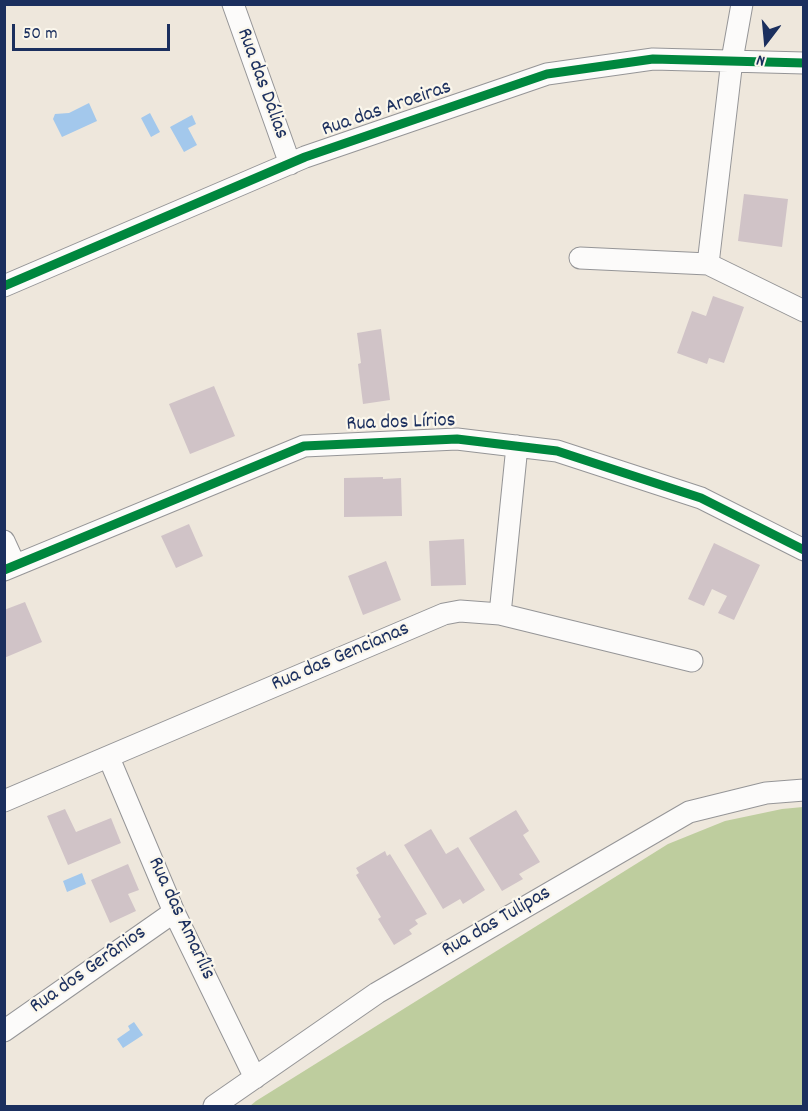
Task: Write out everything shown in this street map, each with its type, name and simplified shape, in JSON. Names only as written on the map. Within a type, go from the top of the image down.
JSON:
[{"type":"street","name":"Rua das Dálias","points":[[233,4],[290,164]]},
{"type":"street","points":[[708,264],[732,60],[742,4]]},
{"type":"street","name":"Rua das Aroeiras","points":[[4,286],[290,164],[547,74],[653,59],[804,63]]},
{"type":"street","points":[[580,258],[708,264],[804,311]]},
{"type":"street","name":"Rua dos Lírios","points":[[10,568],[304,446],[457,439],[557,451],[700,498],[804,550]]},
{"type":"street","points":[[500,614],[517,446]]},
{"type":"street","points":[[4,541],[10,568]]},
{"type":"street","name":"Rua das Gencianas","points":[[4,801],[444,614],[460,611],[500,614],[692,661]]},
{"type":"street","name":"Rua das Amarílis","points":[[109,758],[174,912],[255,1078]]},
{"type":"street","name":"Rua das Tulipas","points":[[214,1107],[377,993],[689,812],[766,793],[804,790]]},
{"type":"street","name":"Rua dos Gerânios","points":[[4,1031],[174,912]]},
{"type":"green space","points":[[803,807],[803,1106],[250,1106],[668,844],[725,821]]},
{"type":"water","points":[[89,103],[97,121],[62,137],[53,119],[55,114],[69,113]]},
{"type":"water","points":[[150,113],[160,132],[151,137],[141,118]]},
{"type":"water","points":[[192,115],[196,124],[188,128],[197,145],[184,152],[170,127]]},
{"type":"water","points":[[82,873],[86,884],[67,892],[63,881]]},
{"type":"water","points":[[134,1022],[143,1035],[123,1048],[117,1039],[130,1030],[128,1026]]},
{"type":"building","points":[[744,194],[788,199],[782,247],[738,241]]},
{"type":"building","points":[[713,296],[744,307],[724,363],[709,358],[707,364],[677,353],[692,311],[706,316]]},
{"type":"building","points":[[381,329],[390,400],[363,404],[357,333]]},
{"type":"building","points":[[214,386],[235,436],[190,454],[169,404]]},
{"type":"building","points":[[383,477],[383,479],[401,478],[402,516],[344,517],[344,478]]},
{"type":"building","points":[[189,524],[203,556],[176,568],[161,536]]},
{"type":"building","points":[[464,539],[466,585],[431,586],[429,541]]},
{"type":"building","points":[[714,543],[760,565],[734,620],[718,613],[727,596],[712,589],[704,606],[688,599]]},
{"type":"building","points":[[386,561],[401,600],[363,615],[348,576]]},
{"type":"building","points":[[25,602],[42,642],[4,658],[4,610]]},
{"type":"building","points":[[65,809],[76,832],[111,818],[121,843],[68,865],[47,816]]},
{"type":"building","points":[[516,810],[529,831],[523,835],[540,862],[519,874],[523,879],[502,891],[469,838]]},
{"type":"building","points":[[431,829],[446,854],[458,847],[485,890],[463,904],[460,899],[443,909],[404,845]]},
{"type":"building","points":[[385,851],[387,856],[390,854],[427,914],[415,920],[418,924],[409,930],[412,934],[394,945],[378,919],[381,917],[356,875],[359,873],[356,868]]},
{"type":"building","points":[[128,864],[139,890],[128,894],[136,911],[110,923],[91,880]]},
{"type":"cycle path","points":[[4,286],[305,157],[547,74],[653,59],[804,63]]},
{"type":"cycle path","points":[[4,570],[304,446],[457,439],[557,451],[701,498],[804,550]]}]
